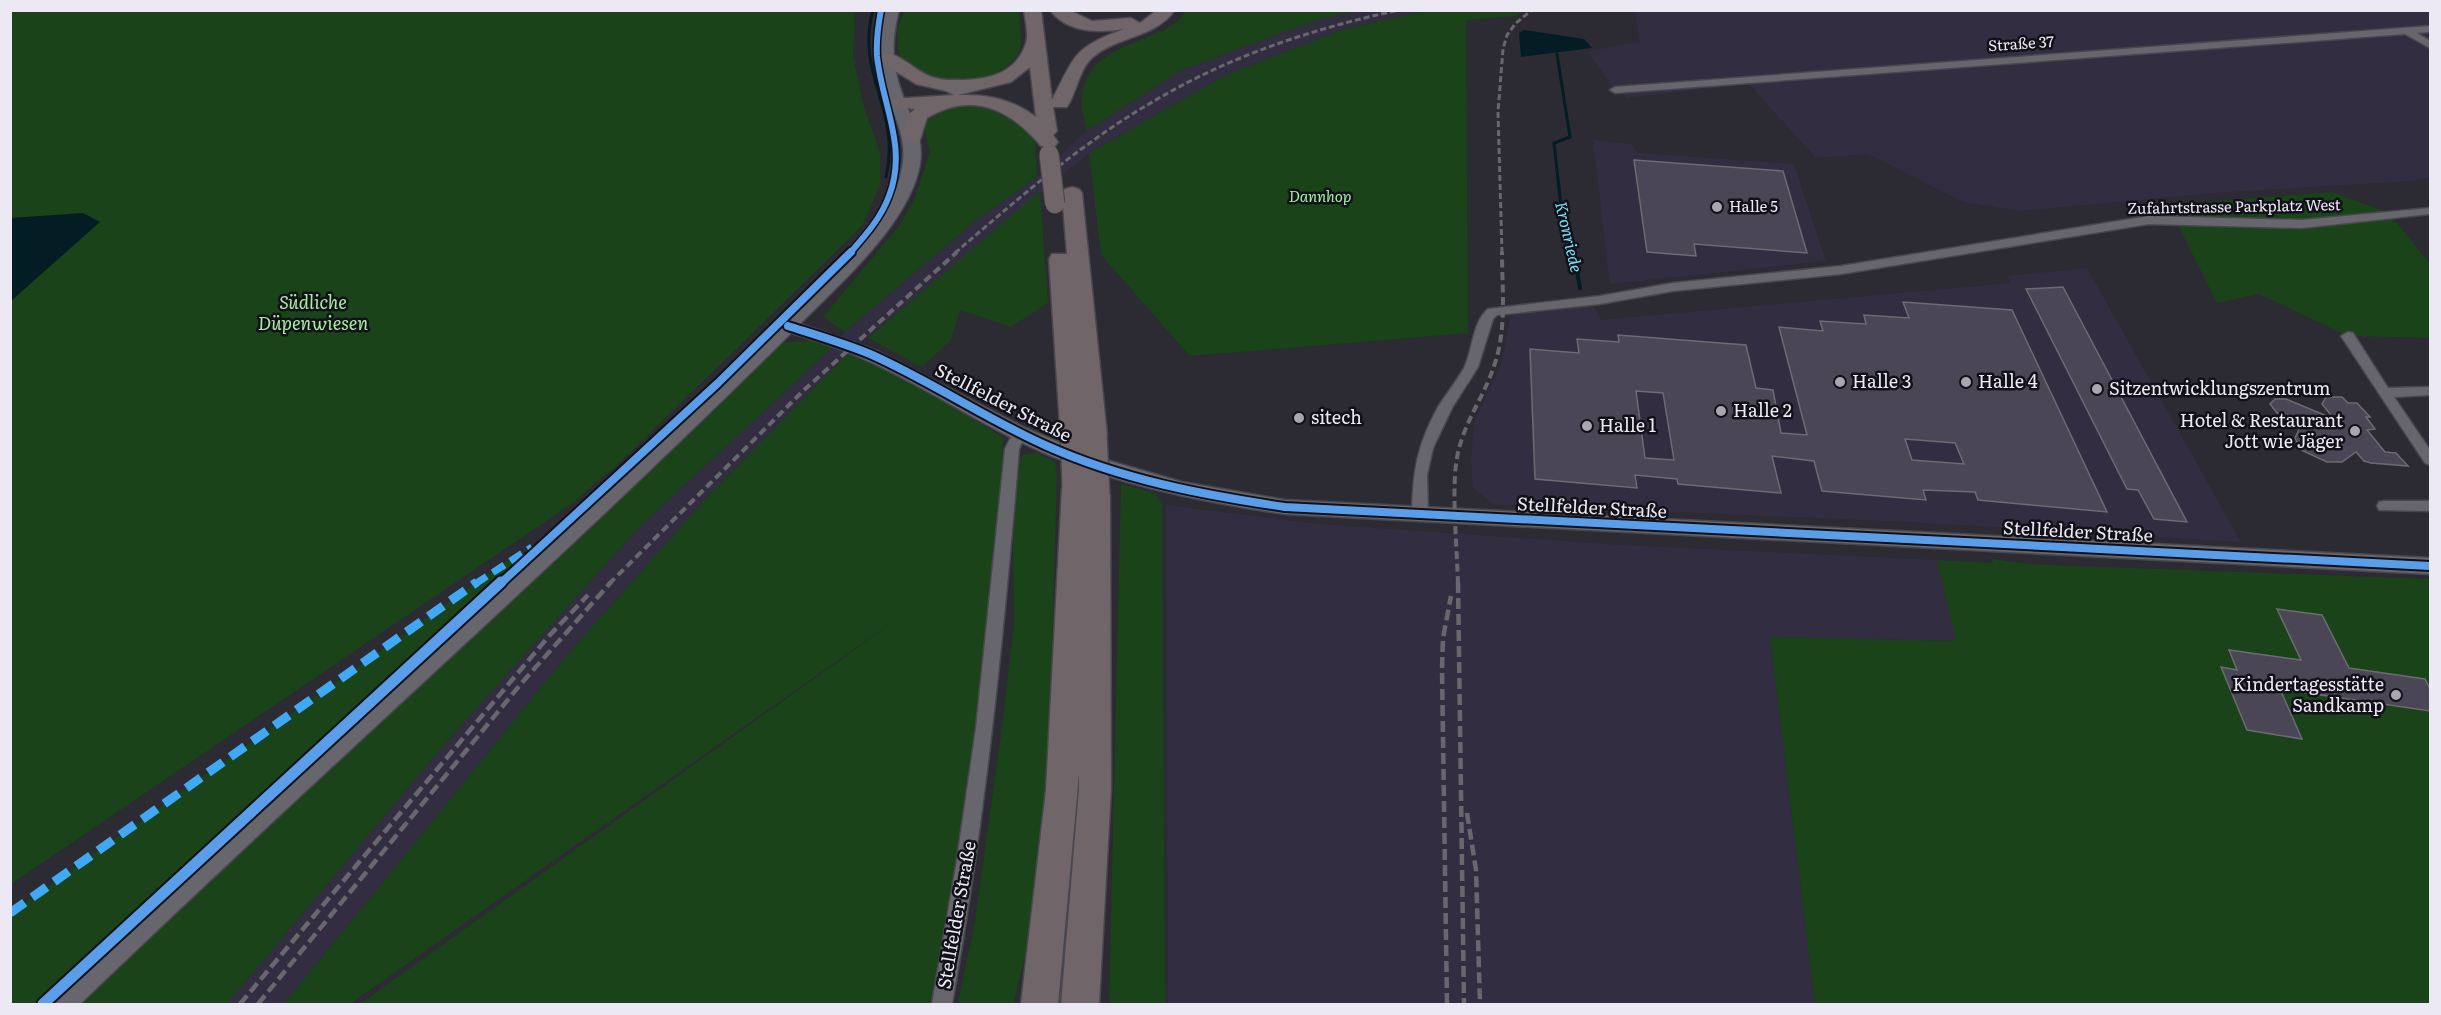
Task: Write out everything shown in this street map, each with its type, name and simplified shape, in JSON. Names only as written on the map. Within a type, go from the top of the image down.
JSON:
[{"type":"highway","points":[[1032,10],[1063,198],[1084,431],[1095,789],[1080,1005]]},
{"type":"highway","points":[[1047,10],[1060,103],[1054,147]]},
{"type":"highway","points":[[1058,10],[1075,22],[1115,26],[1139,21],[1155,10]]},
{"type":"highway","points":[[1060,103],[1067,93],[1075,68],[1086,55],[1115,37],[1153,23],[1167,10]]},
{"type":"highway","points":[[898,103],[915,97],[987,84],[1019,71],[1032,54],[1036,40]]},
{"type":"highway","points":[[885,57],[905,73],[924,82],[957,86],[987,84]]},
{"type":"highway","points":[[898,103],[972,100],[1010,106],[1033,122],[1054,147]]},
{"type":"highway","points":[[912,139],[918,115],[940,102]]},
{"type":"highway","points":[[1039,1005],[1062,790],[1086,492]]},
{"type":"street","points":[[60,1005],[207,864],[700,412],[788,326],[885,225],[906,187],[911,169],[912,139],[898,103],[885,57],[886,35],[892,10]]},
{"type":"street","name":"Straße 37","points":[[1615,90],[2430,29]]},
{"type":"street","points":[[2407,31],[2430,45]]},
{"type":"street","name":"Zufahrtstrasse Parkplatz West","points":[[1420,514],[1420,475],[1426,448],[1445,408],[1471,367],[1487,317],[1493,312],[1600,300],[1673,287],[1841,270],[2150,220],[2302,224],[2430,211]]},
{"type":"street","name":"Stellfelder Straße","points":[[788,326],[881,359],[1019,434],[1113,471],[1208,495],[1285,507],[2430,566]]},
{"type":"street","points":[[2348,336],[2430,460]]},
{"type":"street","points":[[2385,393],[2430,391]]},
{"type":"street","name":"Stellfelder Straße","points":[[942,1005],[964,894],[996,632],[1012,449],[1019,434]]},
{"type":"street","points":[[2384,506],[2430,506]]},
{"type":"shaded area","points":[[1635,10],[2430,11],[2430,177],[2412,181],[2213,193],[2020,211],[1963,202],[1868,154],[1816,158],[1749,84],[1626,98],[1623,93],[1617,94],[1588,51],[1640,42]]},
{"type":"shaded area","points":[[1357,11],[1425,11],[1341,30],[1224,76],[1089,153],[851,351],[710,494],[569,653],[284,1004],[227,1004],[447,741],[640,526],[834,346],[845,332],[976,220],[1037,177],[1086,131],[1181,70],[1320,19]]},
{"type":"shaded area","points":[[1593,140],[1631,144],[1638,153],[1794,164],[1826,261],[1610,284]]},
{"type":"shaded area","points":[[2087,268],[2241,542],[1908,522],[1493,504],[1473,488],[1471,460],[1474,422],[1502,362],[1510,318],[1515,315],[1594,306],[1601,320],[2011,283],[2007,276]]},
{"type":"shaded area","points":[[1166,505],[1319,524],[1621,545],[1937,560],[1957,641],[1770,637],[1815,1004],[1168,1004]]},
{"type":"green space","name":"Südliche Düpenwiesen","points":[[10,11],[855,11],[853,56],[864,107],[880,152],[880,185],[862,226],[614,468],[577,500],[11,884]]},
{"type":"green space","points":[[904,11],[1019,11],[1020,48],[1016,58],[1007,66],[982,78],[953,82],[930,79],[899,57],[897,31]]},
{"type":"green space","points":[[1185,11],[1357,11],[1320,19],[1181,70],[1086,131],[1082,107],[1084,88],[1089,75],[1097,65],[1106,56],[1170,27],[1180,19]]},
{"type":"green space","name":"Dannhop","points":[[1425,11],[1524,11],[1516,16],[1466,20],[1468,333],[1190,356],[1101,255],[1089,153],[1224,76],[1341,30]]},
{"type":"green space","points":[[956,104],[992,105],[1034,134],[1037,177],[976,220],[845,332],[823,317],[899,226],[914,200],[930,151],[922,122],[929,111]]},
{"type":"green space","points":[[1040,191],[1048,303],[1011,327],[960,310],[951,340],[922,367],[868,338]]},
{"type":"green space","points":[[2332,192],[2389,213],[2430,264],[2430,338],[2348,336],[2259,294],[2217,303],[2168,205]]},
{"type":"green space","points":[[809,340],[834,346],[640,526],[447,741],[227,1004],[11,1004],[10,913],[510,559],[564,544],[783,343]]},
{"type":"green space","points":[[851,351],[896,373],[1003,437],[998,574],[955,892],[933,1004],[360,1004],[921,602],[350,1004],[284,1004],[569,653],[710,494]]},
{"type":"green space","points":[[1037,453],[1055,462],[1057,476],[1049,745],[1041,868],[1034,921],[1013,1004],[958,1004],[975,921],[1014,625],[1013,542],[1016,468],[1023,455]]},
{"type":"green space","points":[[1121,484],[1155,493],[1162,504],[1165,1004],[1109,1004]]},
{"type":"green space","points":[[1992,559],[2028,564],[2430,579],[2430,1004],[1815,1004],[1770,637],[1956,641],[1937,560],[1993,563]]},
{"type":"water","points":[[1524,30],[1584,39],[1592,48],[1521,57],[1519,33]]},
{"type":"water","points":[[83,213],[100,222],[11,301],[11,218]]},
{"type":"building","name":"Halle 5","points":[[1634,160],[1783,171],[1807,253],[1694,244],[1696,256],[1647,252]]},
{"type":"building","name":"Sitzentwicklungszentrum","points":[[2063,287],[2187,522],[2154,519],[2138,490],[2127,489],[2026,289]]},
{"type":"building","points":[[1903,302],[2012,310],[2107,512],[1978,500],[1975,492],[1923,490],[1926,500],[1822,491],[1814,461],[1772,456],[1781,493],[1678,484],[1677,479],[1635,475],[1637,488],[1535,479],[1530,349],[1579,353],[1577,339],[1619,342],[1618,335],[1746,345],[1756,388],[1773,390],[1781,433],[1807,435],[1779,327],[1823,331],[1820,321],[1866,324],[1864,315],[1909,318]],"holes":[[[1636,391],[1663,393],[1674,460],[1645,458]],[[1905,439],[1955,443],[1964,464],[1912,460]]]},
{"type":"building","name":"Hotel & Restaurant Jott wie Jäger","points":[[2326,397],[2342,397],[2348,403],[2357,403],[2370,417],[2366,417],[2375,429],[2367,430],[2385,452],[2396,453],[2408,466],[2371,463],[2364,461],[2356,452],[2342,462],[2327,462],[2301,450],[2295,438],[2303,421],[2277,413],[2270,404],[2275,399],[2286,399],[2334,419],[2322,404]]},
{"type":"building","points":[[2277,609],[2322,615],[2349,668],[2425,679],[2430,689],[2430,711],[2280,689],[2302,739],[2247,730],[2221,667],[2237,670],[2229,650],[2301,660]]},
{"type":"waterway","points":[[873,10],[869,33],[870,54],[888,132],[889,154],[886,177]]},
{"type":"waterway","name":"Kronriede","points":[[1557,54],[1570,137],[1554,143],[1561,207],[1575,253]]},
{"type":"waterway","name":"Kronriede","points":[[1574,252],[1580,288]]},
{"type":"railway","points":[[955,253],[1080,150],[1133,113],[1161,97],[1218,68],[1277,44],[1337,25],[1399,10]]},
{"type":"railway","points":[[1502,253],[1498,112],[1503,49],[1507,35],[1516,23],[1532,10]]},
{"type":"railway","points":[[611,582],[803,391],[957,252]]},
{"type":"railway","points":[[1458,584],[1456,464],[1462,437],[1489,378],[1498,352],[1503,309],[1502,252]]},
{"type":"railway","points":[[258,1004],[520,685],[611,582]]},
{"type":"railway","points":[[1458,582],[1464,1004]]},
{"type":"railway","points":[[240,1004],[549,636],[588,595]]},
{"type":"railway","points":[[1447,1004],[1442,669],[1443,638],[1451,596]]},
{"type":"railway","points":[[1467,813],[1476,870],[1480,1004]]},
{"type":"marked path","points":[[10,913],[457,595],[532,547]]},
{"type":"cycle path","points":[[43,1004],[697,403],[838,266],[872,227],[889,197],[896,172],[897,149],[894,126],[877,58],[877,34],[881,10]]},
{"type":"cycle path","points":[[788,326],[871,355],[1018,433],[1082,460],[1182,489],[1285,507],[2430,566]]},
{"type":"place","name":"Halle 5","points":[[1717,207]]},
{"type":"place","name":"Halle 3","points":[[1840,382]]},
{"type":"place","name":"Halle 4","points":[[1966,382]]},
{"type":"place","name":"Sitzentwicklungszentrum","points":[[2097,389]]},
{"type":"place","name":"Halle 2","points":[[1721,411]]},
{"type":"place","name":"sitech","points":[[1299,418]]},
{"type":"place","name":"Halle 1","points":[[1587,426]]},
{"type":"place","name":"Hotel & Restaurant Jott wie Jäger","points":[[2355,431]]},
{"type":"place","name":"Kindertagesstätte Sandkamp","points":[[2396,695]]}]
